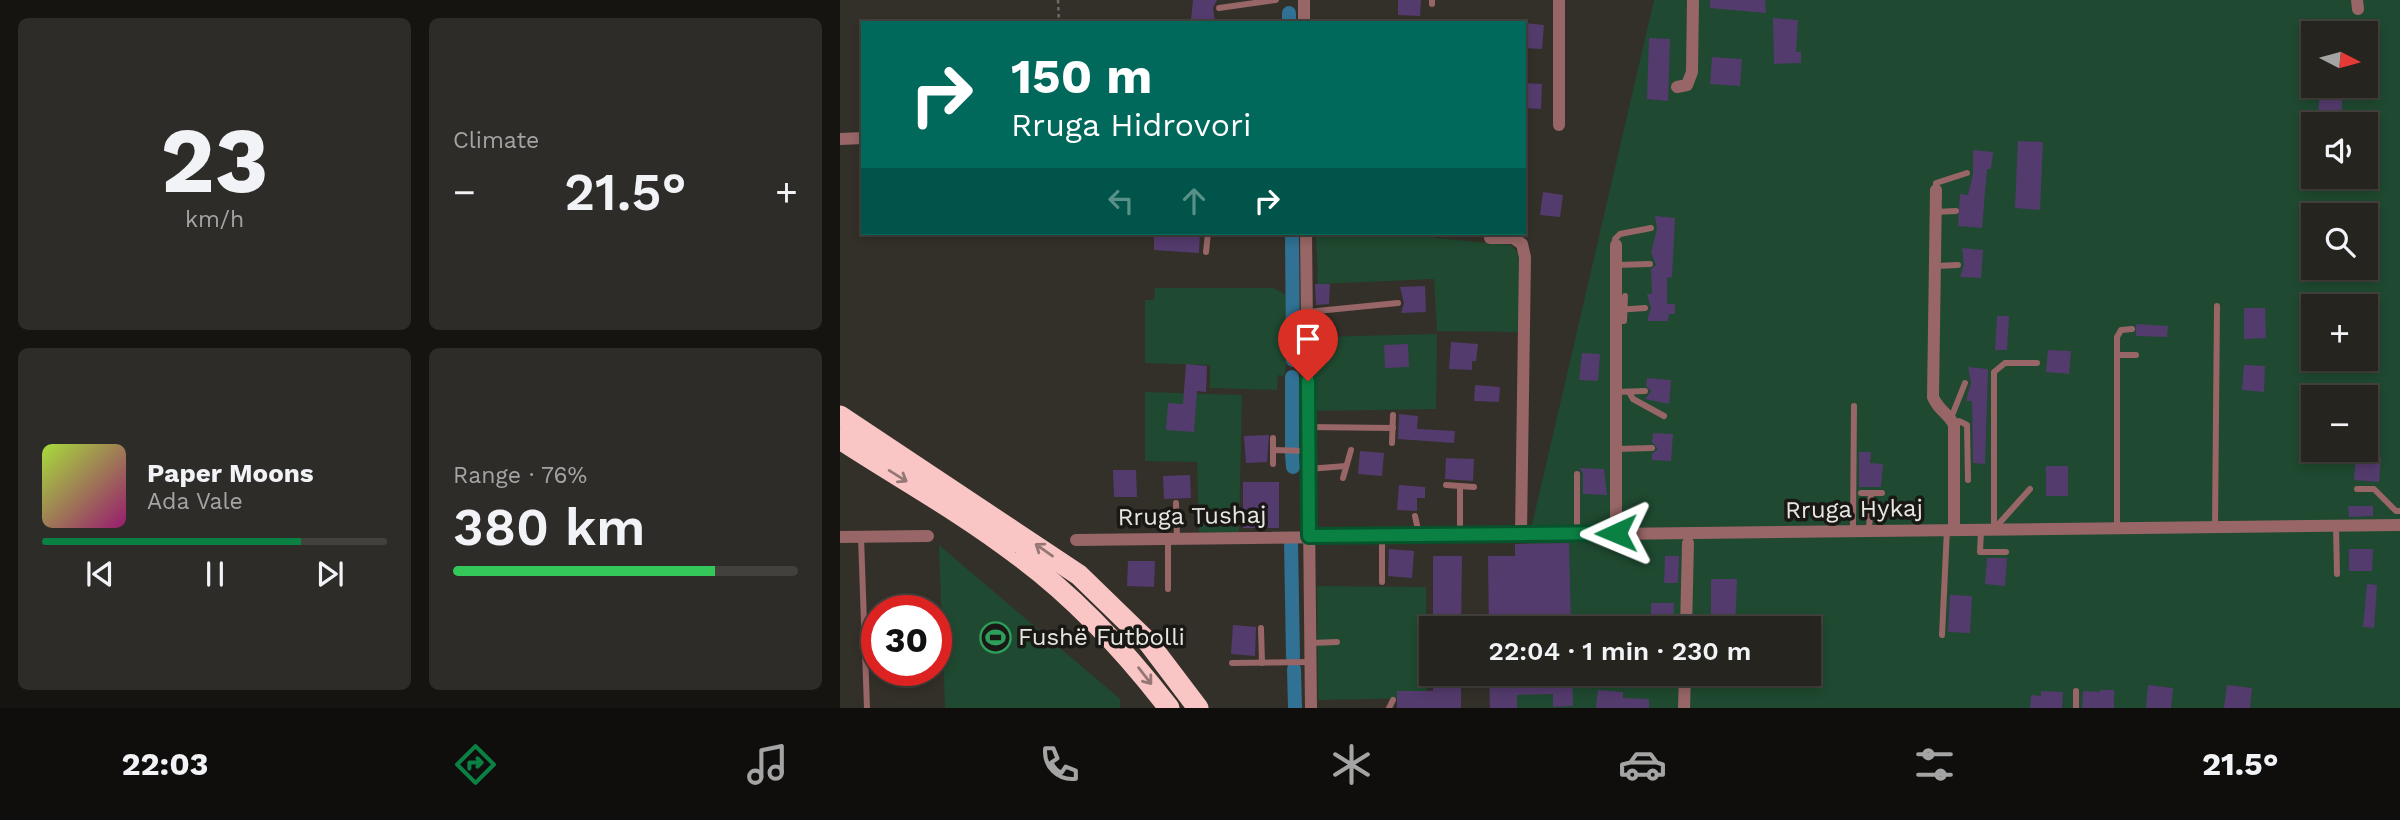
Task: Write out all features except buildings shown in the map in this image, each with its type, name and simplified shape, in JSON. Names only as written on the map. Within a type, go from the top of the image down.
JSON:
[{"type":"highway","points":[[840,416],[1079,575],[1148,642],[1198,708]]},
{"type":"highway","points":[[840,439],[1015,552],[1067,596],[1133,661],[1169,708]]},
{"type":"street","points":[[1304,0],[1304,21]]},
{"type":"street","points":[[1559,0],[1559,125]]},
{"type":"street","points":[[1677,87],[1687,85],[1692,72],[1693,0]]},
{"type":"street","points":[[840,139],[861,138]]},
{"type":"street","points":[[1936,190],[1933,397],[1938,408],[1952,422],[1951,529]]},
{"type":"street","points":[[1306,235],[1311,708]]},
{"type":"street","points":[[1490,238],[1513,238],[1522,244],[1525,257],[1521,534]]},
{"type":"street","points":[[1616,245],[1623,392],[1616,449],[1616,533]]},
{"type":"street","name":"Rruga Hykaj","points":[[1309,536],[2400,525]]},
{"type":"street","points":[[840,537],[928,536]]},
{"type":"street","name":"Rruga Tushaj","points":[[1076,540],[1309,536]]},
{"type":"street","points":[[1686,616],[1688,543]]},
{"type":"street","points":[[1684,708],[1685,686]]},
{"type":"lane","points":[[1219,8],[1276,0]]},
{"type":"lane","points":[[1936,190],[1936,183],[1967,173]]},
{"type":"lane","points":[[1935,212],[1956,211]]},
{"type":"lane","points":[[1616,245],[1615,239],[1620,234],[1651,228]]},
{"type":"lane","points":[[1206,252],[1208,235]]},
{"type":"lane","points":[[1616,265],[1650,264]]},
{"type":"lane","points":[[1935,266],[1958,265]]},
{"type":"lane","points":[[1625,296],[1621,314],[1645,309]]},
{"type":"lane","points":[[1307,312],[1398,303]]},
{"type":"lane","points":[[2215,527],[2217,306]]},
{"type":"lane","points":[[2117,528],[2117,355],[2121,330],[2132,329]]},
{"type":"lane","points":[[2117,355],[2136,355]]},
{"type":"lane","points":[[2006,552],[1980,552],[1988,529],[1994,372],[2006,363],[2037,363]]},
{"type":"lane","points":[[1965,383],[1952,422],[1959,421],[1967,425],[1968,480]]},
{"type":"lane","points":[[1623,392],[1645,391]]},
{"type":"lane","points":[[1623,392],[1664,415]]},
{"type":"lane","points":[[1853,530],[1854,406]]},
{"type":"lane","points":[[1392,443],[1393,415]]},
{"type":"lane","points":[[1308,427],[1393,428]]},
{"type":"lane","points":[[1273,438],[1273,464]]},
{"type":"lane","points":[[1616,449],[1652,448]]},
{"type":"lane","points":[[1273,450],[1308,451]]},
{"type":"lane","points":[[1343,478],[1351,450]]},
{"type":"lane","points":[[1308,469],[1346,466]]},
{"type":"lane","points":[[1577,474],[1577,533]]},
{"type":"lane","points":[[1446,485],[1474,487]]},
{"type":"lane","points":[[1460,486],[1460,534]]},
{"type":"lane","points":[[1988,529],[2030,489]]},
{"type":"lane","points":[[2357,489],[2374,489],[2396,511],[2400,511]]},
{"type":"lane","points":[[1861,493],[1882,493]]},
{"type":"lane","points":[[1869,530],[1871,493]]},
{"type":"lane","points":[[1168,589],[1176,503]]},
{"type":"lane","points":[[1416,516],[1419,534]]},
{"type":"lane","points":[[2336,526],[2337,574]]},
{"type":"lane","points":[[1942,635],[1951,529]]},
{"type":"lane","points":[[1382,535],[1382,582]]},
{"type":"lane","points":[[860,537],[867,708]]},
{"type":"lane","points":[[1261,628],[1262,663]]},
{"type":"lane","points":[[1310,643],[1337,642]]},
{"type":"lane","points":[[1232,663],[1310,662]]},
{"type":"lane","points":[[2076,691],[2076,708]]},
{"type":"lane","points":[[1389,708],[1393,700]]},
{"type":"path","points":[[1058,0],[1059,21]]},
{"type":"green space","points":[[1654,0],[2400,0],[2400,708],[1490,708],[1495,686],[1821,686],[1821,616],[1511,616]]},
{"type":"green space","points":[[1316,235],[1434,235],[1435,238],[1511,245],[1519,254],[1520,332],[1437,331],[1434,279],[1318,284]]},
{"type":"green space","points":[[1155,288],[1273,288],[1285,294],[1287,361],[1284,376],[1278,375],[1277,390],[1210,388],[1210,365],[1145,363],[1145,300],[1154,300]]},
{"type":"green space","points":[[1437,334],[1436,409],[1315,411],[1316,337]]},
{"type":"green space","points":[[1145,392],[1242,395],[1239,533],[1199,532],[1197,462],[1145,461]]},
{"type":"green space","name":"Fushë Futbolli","points":[[939,545],[1120,699],[1120,708],[945,708],[944,686],[952,686],[952,595],[941,595]]},
{"type":"green space","points":[[1317,586],[1426,587],[1426,616],[1419,616],[1419,686],[1427,686],[1427,698],[1318,700]]},
{"type":"waterway","points":[[1289,13],[1289,21]]},
{"type":"waterway","points":[[1292,235],[1293,360]]},
{"type":"waterway","points":[[1292,377],[1292,447]]},
{"type":"waterway","points":[[1292,455],[1293,467]]},
{"type":"waterway","points":[[1291,541],[1293,657]]},
{"type":"waterway","points":[[1294,669],[1295,708]]},
{"type":"place","name":"Fushë Futbolli","points":[[995,637]]},
{"type":"route","points":[[1308,381],[1309,536],[1616,533]]}]
